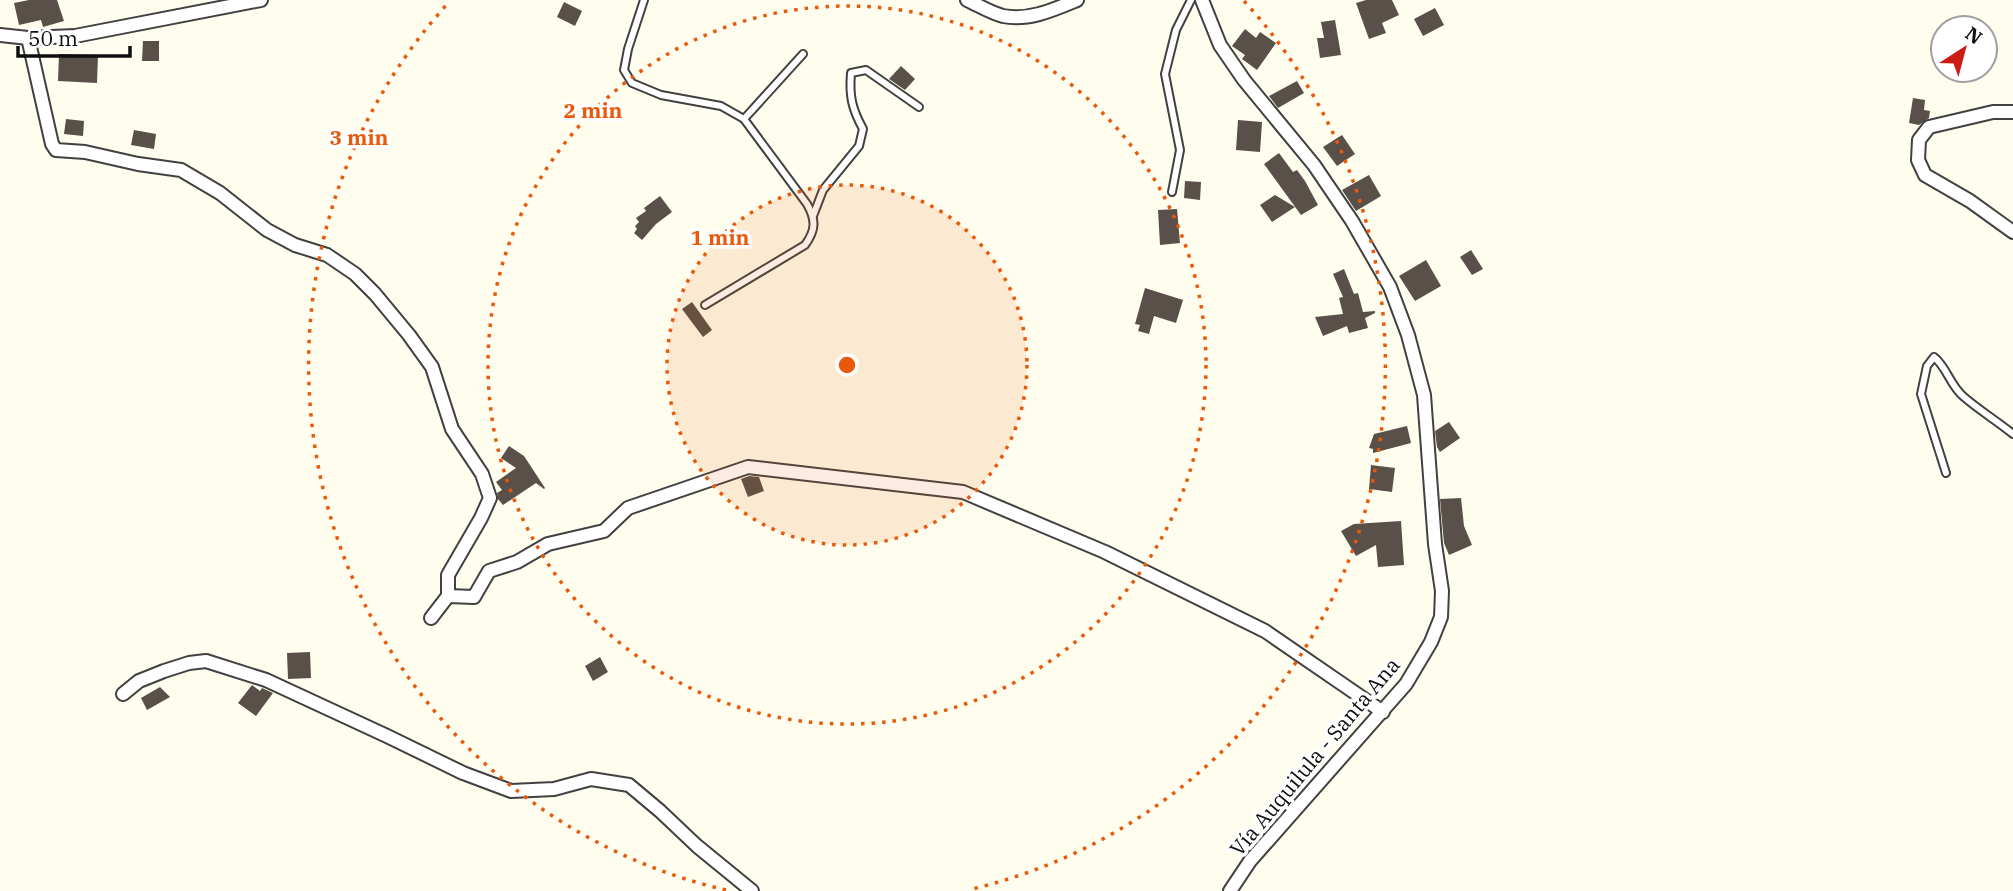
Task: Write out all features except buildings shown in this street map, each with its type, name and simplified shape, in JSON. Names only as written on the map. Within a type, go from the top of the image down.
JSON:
[{"type":"street","points":[[0,35],[28,38],[75,36],[261,0]]},
{"type":"street","points":[[967,0],[1001,15],[1026,17],[1054,10],[1077,0]]},
{"type":"street","name":"Vía Auquilula - Santa Ana","points":[[1202,0],[1220,45],[1244,80],[1314,165],[1352,221],[1390,287],[1408,335],[1424,395],[1435,544],[1442,590],[1441,617],[1431,642],[1406,684],[1250,861],[1230,891]]},
{"type":"street","points":[[28,38],[52,144],[56,150],[85,152],[181,170],[196,178],[267,230],[295,245],[327,256],[355,274],[409,335],[432,367],[452,429],[482,474],[490,498],[481,519],[448,575],[448,596],[431,618]]},
{"type":"street","points":[[2013,112],[1993,111],[1929,127],[1919,141],[1918,160],[1925,175],[1970,201],[2013,232]]},
{"type":"street","points":[[448,596],[474,597],[489,571],[517,562],[548,544],[604,531],[628,508],[748,467],[963,492],[1105,552],[1265,631],[1383,712]]},
{"type":"street","points":[[123,694],[139,681],[164,671],[206,661],[266,680],[463,774],[511,791],[554,789],[591,779],[629,785],[752,891]]},
{"type":"lane","points":[[644,0],[624,70],[632,83],[661,95],[721,106],[744,119],[800,194],[813,216],[815,226],[805,245],[705,305]]},
{"type":"lane","points":[[1172,192],[1180,150],[1165,74],[1176,30],[1191,0]]},
{"type":"lane","points":[[744,119],[803,54]]},
{"type":"lane","points":[[813,216],[823,190],[859,146],[863,130],[849,93],[851,73],[866,70],[919,107]]},
{"type":"lane","points":[[1946,473],[1921,394],[1927,366],[1934,358],[1940,362],[1952,385],[1963,397],[2013,434]]}]
